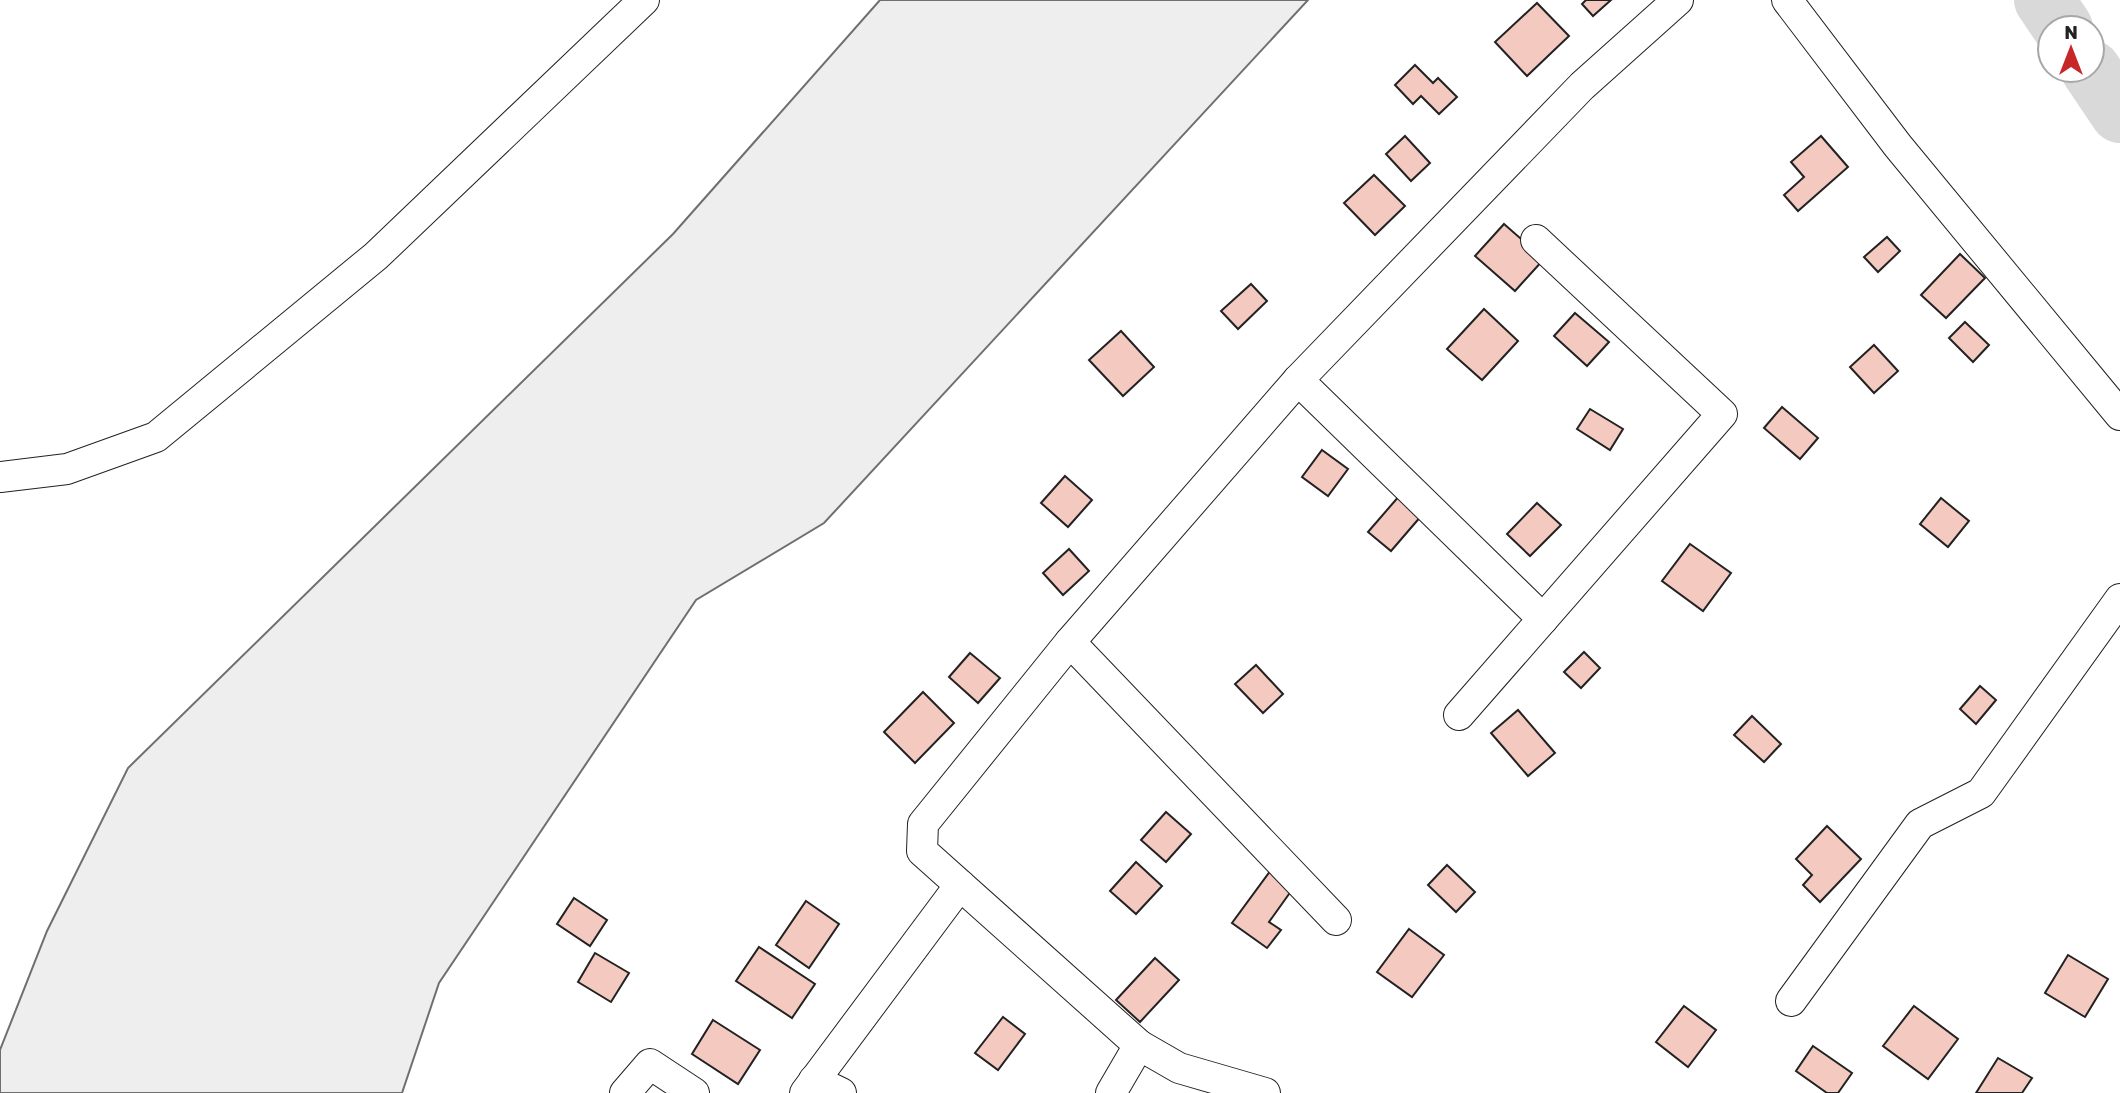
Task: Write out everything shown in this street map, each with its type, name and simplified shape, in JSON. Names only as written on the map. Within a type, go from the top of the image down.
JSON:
[{"type":"street","points":[[0,477],[67,469],[156,437],[376,256],[644,0]]},
{"type":"street","points":[[1265,1093],[1179,1068],[1139,1045],[922,851],[923,824],[1070,642],[1298,380],[1582,86],[1678,0]]},
{"type":"street","points":[[1787,0],[1898,146],[2120,415]]},
{"type":"street","points":[[1459,715],[1722,414],[1536,240]]},
{"type":"street","points":[[1298,380],[1542,619]]},
{"type":"street","points":[[1791,1001],[1920,824],[1981,793],[2120,599]]},
{"type":"street","points":[[1070,642],[1336,920]]},
{"type":"street","points":[[841,1093],[809,1087],[960,885]]},
{"type":"street","points":[[1111,1093],[1139,1045]]},
{"type":"street","points":[[625,1093],[650,1064],[694,1093]]},
{"type":"shaded area","points":[[880,0],[1308,0],[824,523],[696,600],[439,983],[402,1093],[0,1093],[0,1050],[47,931],[128,768],[673,234]]},
{"type":"building","points":[[1586,0],[1611,0],[1593,16],[1582,4]]},
{"type":"building","points":[[1537,3],[1569,36],[1527,76],[1495,42]]},
{"type":"building","points":[[1415,65],[1433,83],[1438,78],[1457,97],[1439,114],[1421,96],[1413,104],[1395,85]]},
{"type":"building","points":[[1405,136],[1430,163],[1411,181],[1386,154]]},
{"type":"building","points":[[1821,136],[1848,167],[1798,211],[1784,195],[1804,177],[1791,162]]},
{"type":"building","points":[[1374,175],[1405,206],[1375,235],[1344,203]]},
{"type":"building","points":[[1504,224],[1544,259],[1515,291],[1475,256]]},
{"type":"building","points":[[1887,237],[1900,251],[1878,272],[1864,257]]},
{"type":"building","points":[[1960,254],[1985,278],[1946,318],[1921,295]]},
{"type":"building","points":[[1251,284],[1267,301],[1238,329],[1221,311]]},
{"type":"building","points":[[1484,309],[1518,341],[1482,380],[1447,349]]},
{"type":"building","points":[[1575,313],[1609,342],[1587,366],[1554,336]]},
{"type":"building","points":[[1965,322],[1989,345],[1973,362],[1949,338]]},
{"type":"building","points":[[1121,331],[1154,367],[1123,396],[1089,360]]},
{"type":"building","points":[[1874,345],[1898,371],[1874,393],[1850,367]]},
{"type":"building","points":[[1782,407],[1818,438],[1800,459],[1764,428]]},
{"type":"building","points":[[1590,409],[1623,429],[1610,450],[1577,429]]},
{"type":"building","points":[[1322,450],[1348,469],[1328,496],[1302,477]]},
{"type":"building","points":[[1065,476],[1092,500],[1068,527],[1041,503]]},
{"type":"building","points":[[1400,495],[1422,515],[1391,551],[1368,532]]},
{"type":"building","points":[[1941,498],[1969,521],[1948,547],[1920,524]]},
{"type":"building","points":[[1537,503],[1561,525],[1530,556],[1507,534]]},
{"type":"building","points":[[1690,544],[1731,573],[1703,611],[1662,581]]},
{"type":"building","points":[[1069,549],[1089,571],[1063,595],[1043,573]]},
{"type":"building","points":[[1584,652],[1600,668],[1581,688],[1564,672]]},
{"type":"building","points":[[970,653],[1000,678],[978,703],[949,677]]},
{"type":"building","points":[[1256,665],[1283,694],[1263,713],[1235,684]]},
{"type":"building","points":[[1980,686],[1996,700],[1976,724],[1960,709]]},
{"type":"building","points":[[923,692],[954,723],[915,763],[884,732]]},
{"type":"building","points":[[1518,710],[1555,753],[1528,776],[1491,733]]},
{"type":"building","points":[[1752,716],[1781,744],[1764,762],[1734,735]]},
{"type":"building","points":[[1166,812],[1191,834],[1166,862],[1141,840]]},
{"type":"building","points":[[1827,826],[1861,859],[1820,902],[1803,885],[1812,875],[1796,859]]},
{"type":"building","points":[[1136,862],[1162,886],[1136,914],[1110,891]]},
{"type":"building","points":[[1447,865],[1475,892],[1456,912],[1428,885]]},
{"type":"building","points":[[1271,870],[1294,887],[1269,922],[1281,930],[1267,948],[1232,923]]},
{"type":"building","points":[[574,898],[607,920],[590,946],[557,924]]},
{"type":"building","points":[[806,901],[839,924],[809,968],[776,945]]},
{"type":"building","points":[[1409,929],[1444,955],[1412,997],[1377,972]]},
{"type":"building","points":[[759,947],[815,984],[792,1018],[736,981]]},
{"type":"building","points":[[595,953],[629,973],[611,1002],[578,982]]},
{"type":"building","points":[[2068,955],[2108,979],[2085,1017],[2045,993]]},
{"type":"building","points":[[1155,958],[1179,980],[1140,1022],[1116,1000]]},
{"type":"building","points":[[1684,1006],[1716,1030],[1688,1067],[1656,1042]]},
{"type":"building","points":[[1914,1006],[1958,1039],[1928,1079],[1883,1046]]},
{"type":"building","points":[[1003,1017],[1025,1034],[998,1070],[975,1053]]},
{"type":"building","points":[[713,1020],[760,1050],[738,1084],[692,1054]]},
{"type":"building","points":[[1813,1046],[1852,1073],[1838,1093],[1827,1093],[1796,1071]]},
{"type":"building","points":[[1998,1058],[2032,1078],[2022,1093],[1976,1093]]},
{"type":"waterway","points":[[2044,0],[2054,14]]},
{"type":"waterway","points":[[2100,84],[2120,113]]}]
